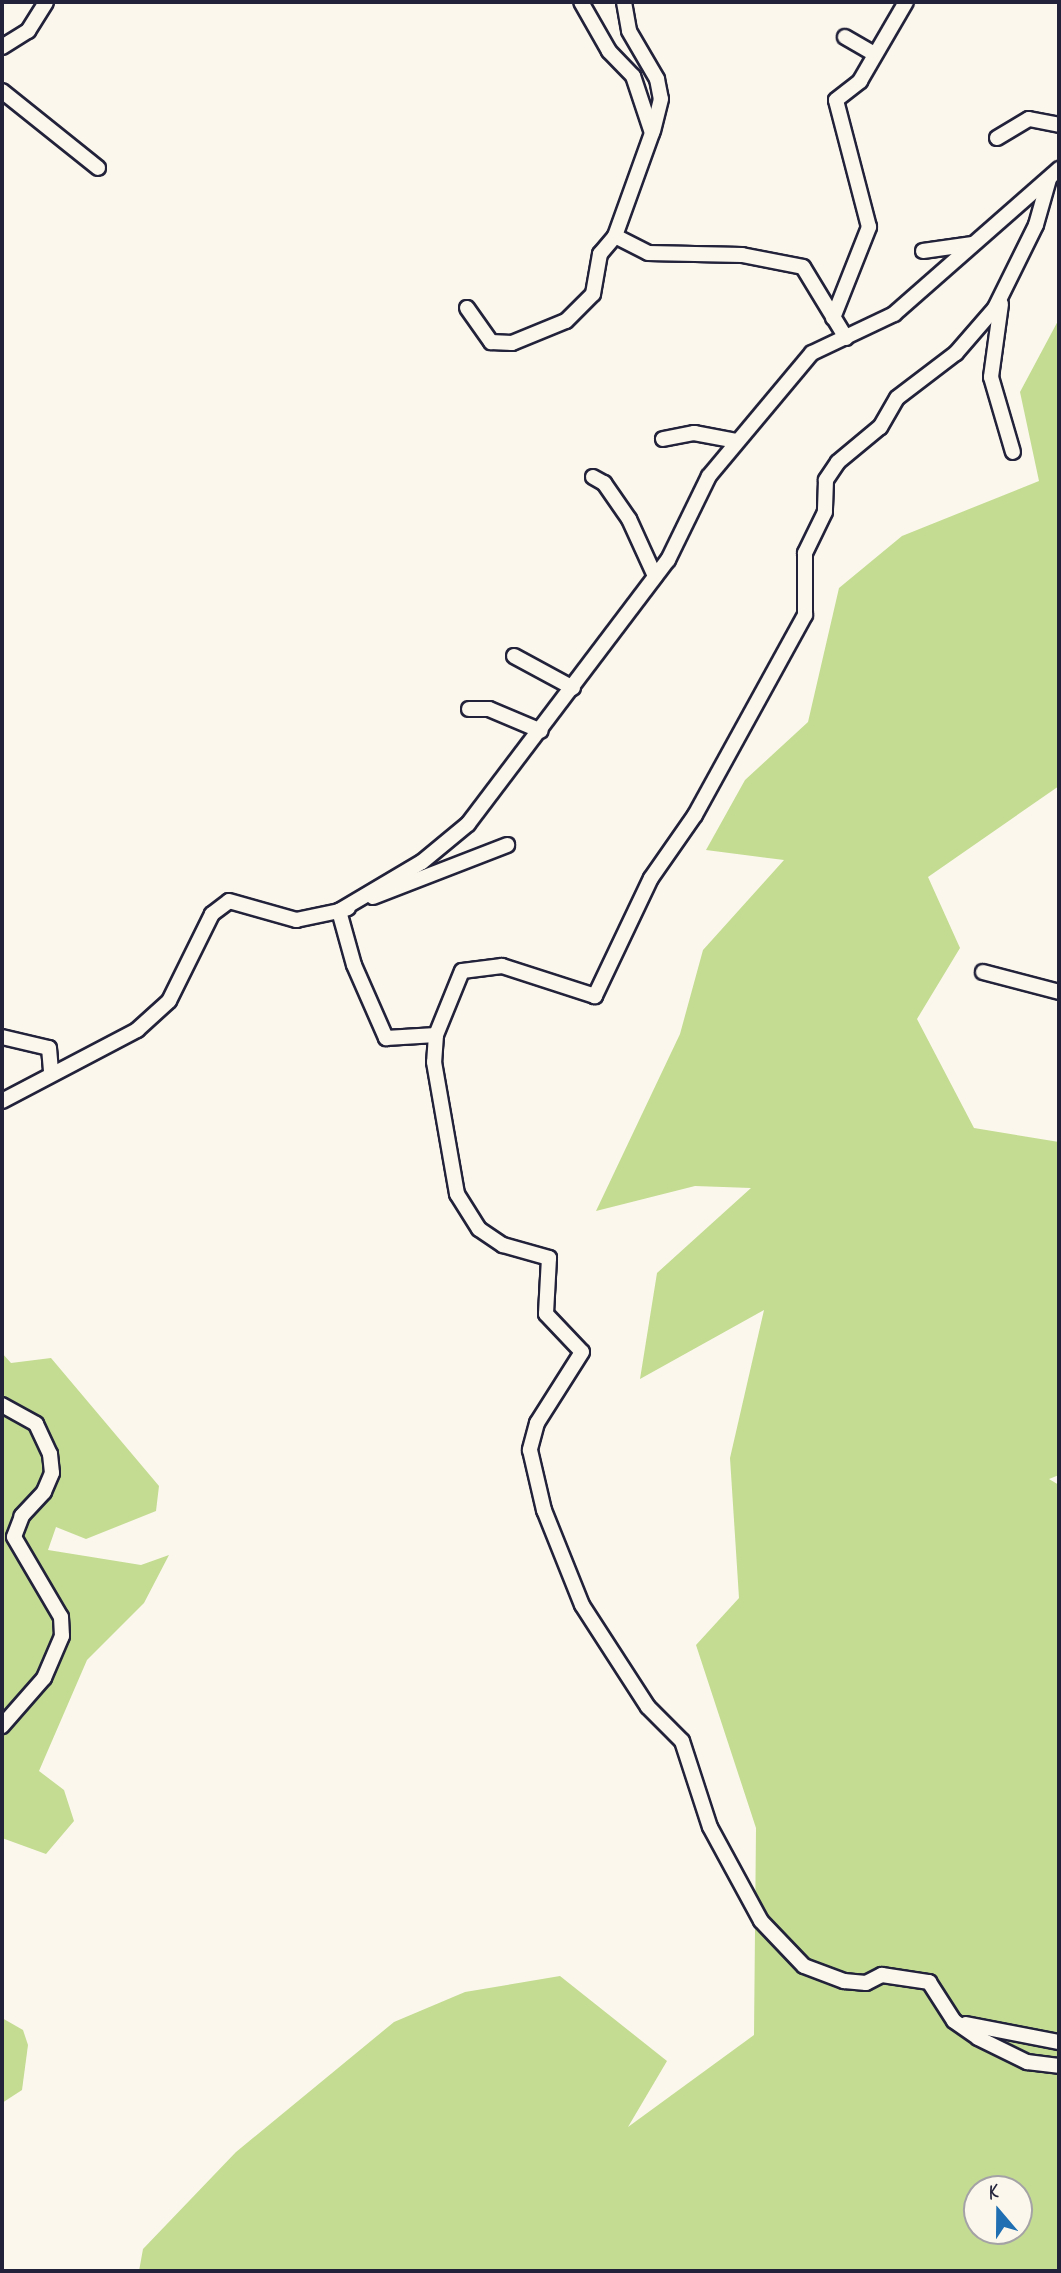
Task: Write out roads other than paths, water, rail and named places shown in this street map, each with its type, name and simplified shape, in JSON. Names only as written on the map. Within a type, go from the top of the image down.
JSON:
[{"type":"street","points":[[2,47],[28,31],[47,2]]},
{"type":"street","points":[[582,2],[610,51],[633,76],[652,133]]},
{"type":"street","points":[[467,307],[491,342],[512,343],[566,321],[593,294],[600,254],[615,236],[652,133],[661,99],[657,79],[629,31],[624,2]]},
{"type":"street","points":[[833,318],[869,227],[836,100],[860,80],[871,52],[906,2]]},
{"type":"street","points":[[845,37],[871,52]]},
{"type":"street","points":[[2,91],[98,168]]},
{"type":"street","points":[[997,138],[1029,119],[1059,125]]},
{"type":"street","points":[[339,911],[422,862],[468,824],[541,731],[690,527],[709,476],[812,353],[894,314],[1054,174]]},
{"type":"street","points":[[1054,174],[1035,225],[1003,291],[978,331],[897,398],[880,427],[838,461],[826,481],[825,512],[805,553],[805,615],[695,815],[651,878],[595,996],[484,964],[462,971],[451,986],[436,1035],[437,1097],[449,1127],[446,1152],[457,1194],[479,1229],[503,1245],[550,1258],[546,1314],[582,1352],[537,1423],[530,1450],[533,1479],[582,1605],[648,1707],[682,1741],[710,1827],[761,1921],[786,1951],[844,1980],[866,1983],[882,1975],[929,1982],[954,2021],[1027,2062],[1059,2066]]},
{"type":"street","points":[[615,236],[648,253],[719,253],[803,267],[846,338]]},
{"type":"street","points":[[923,251],[974,243]]},
{"type":"street","points":[[1003,291],[991,377],[1013,452]]},
{"type":"street","points":[[663,439],[694,433],[737,441]]},
{"type":"street","points":[[593,477],[604,483],[629,519],[655,576]]},
{"type":"street","points":[[514,656],[573,688]]},
{"type":"street","points":[[469,709],[489,709],[541,731]]},
{"type":"street","points":[[2,1101],[51,1072],[112,1048],[169,1002],[212,914],[229,901],[296,920],[339,911],[508,845]]},
{"type":"street","points":[[339,911],[386,1038],[436,1035]]},
{"type":"street","points":[[984,972],[1059,992]]},
{"type":"street","points":[[2,1037],[49,1048],[51,1072]]},
{"type":"street","points":[[2,1405],[36,1424],[50,1454],[48,1482],[14,1537],[61,1617],[62,1636],[44,1678],[2,1726]]},
{"type":"street","points":[[954,2021],[1059,2042]]}]
